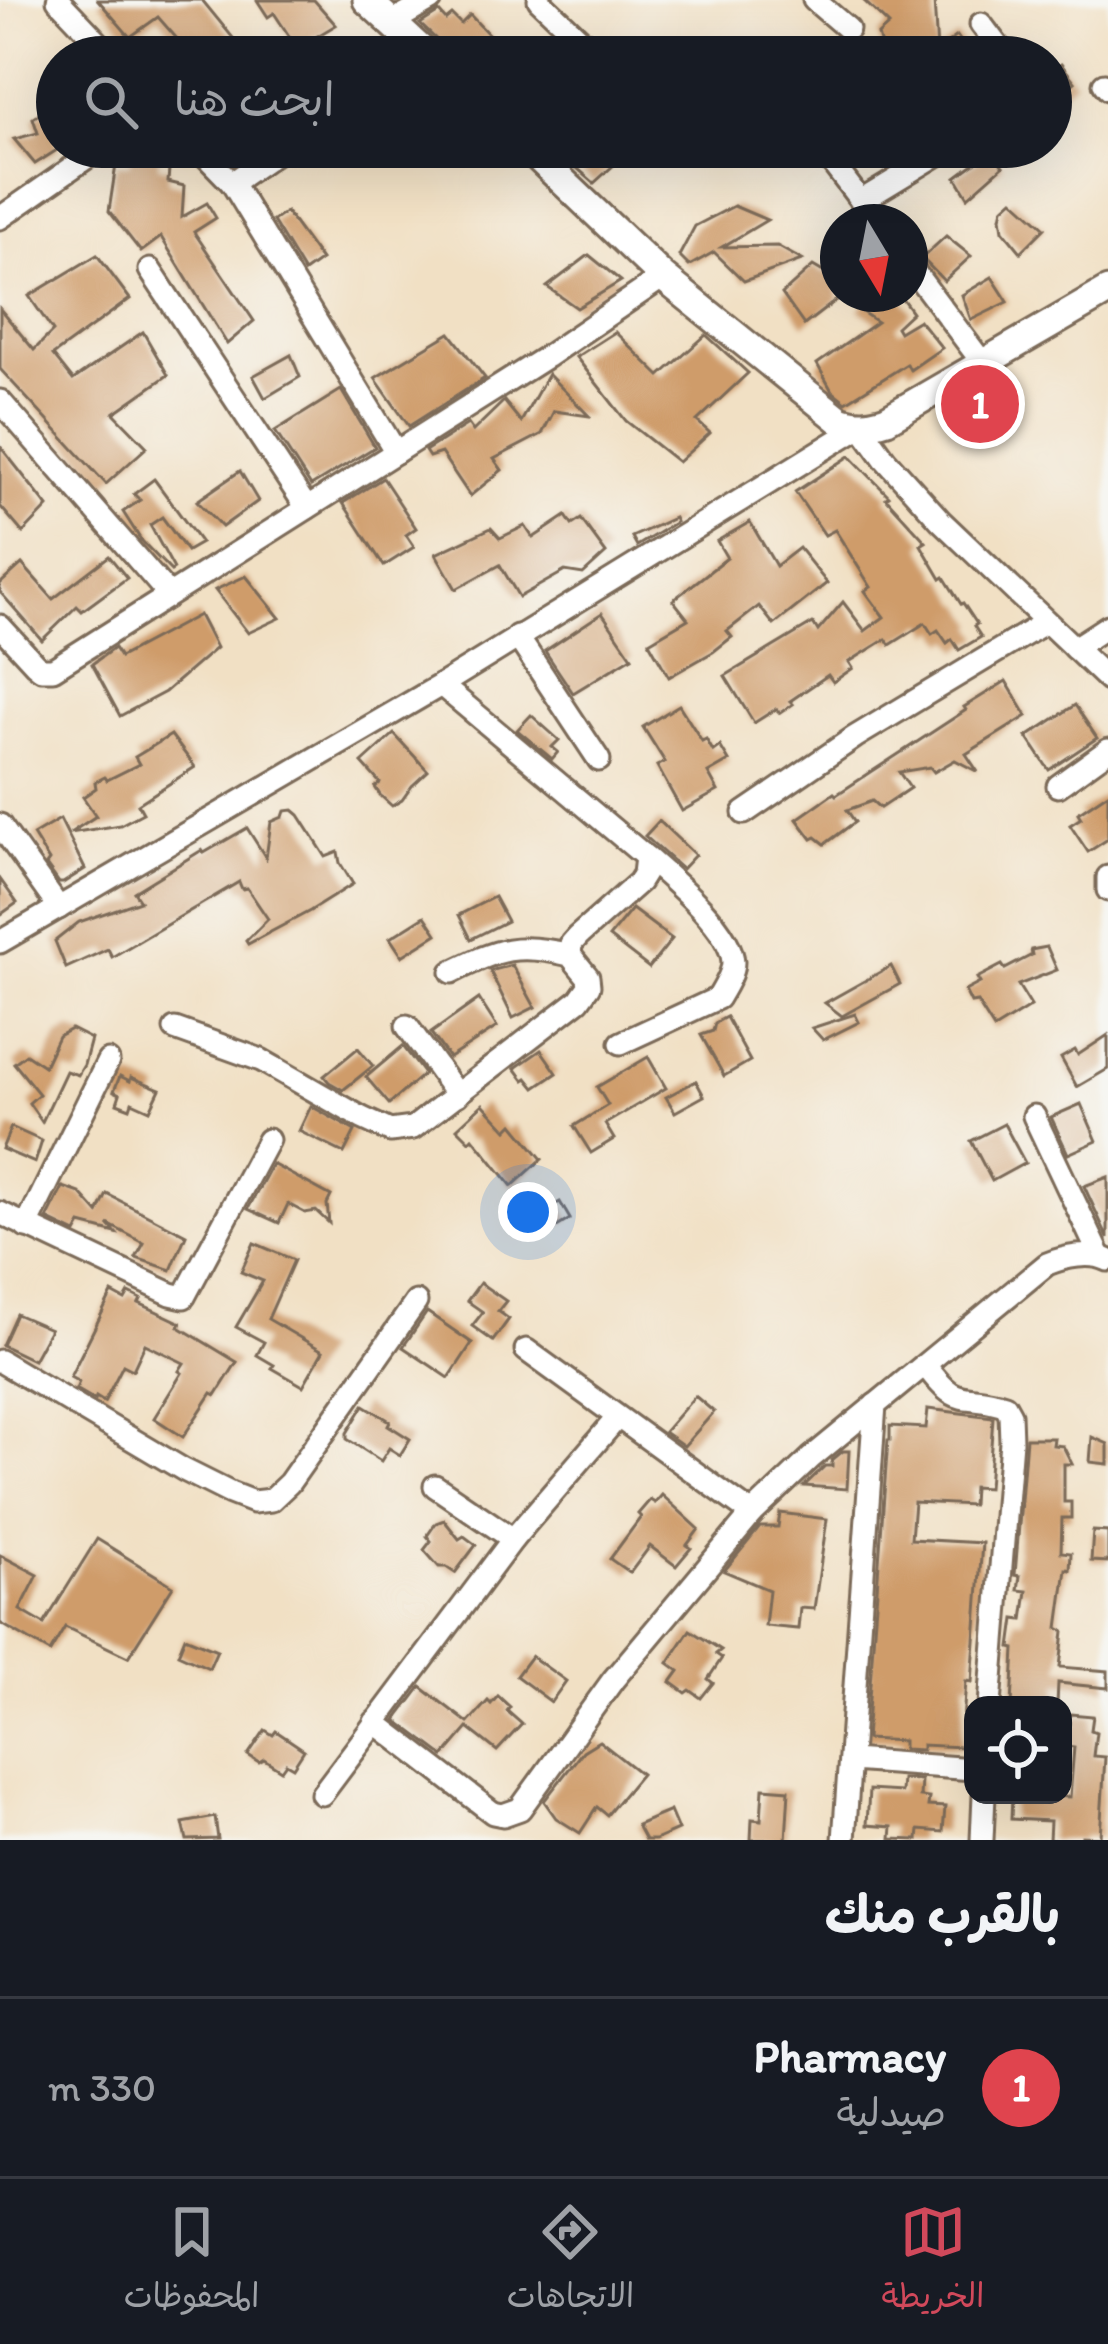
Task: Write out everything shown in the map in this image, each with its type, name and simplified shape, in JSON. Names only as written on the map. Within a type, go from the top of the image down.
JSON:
[{"type":"street","points":[[58,0],[92,36]]},
{"type":"street","points":[[367,0],[404,36]]},
{"type":"street","points":[[391,23],[431,0]]},
{"type":"street","points":[[539,0],[577,36]]},
{"type":"street","points":[[814,0],[848,29]]},
{"type":"street","points":[[981,24],[990,36]]},
{"type":"street","points":[[0,218],[72,168]]},
{"type":"street","points":[[217,168],[232,183],[395,452]]},
{"type":"street","points":[[232,183],[254,168]]},
{"type":"street","points":[[548,168],[663,277],[840,420],[861,426],[941,521],[1108,680]]},
{"type":"street","points":[[836,168],[863,204]]},
{"type":"street","points":[[861,201],[915,168]]},
{"type":"street","points":[[150,269],[308,508]]},
{"type":"street","points":[[0,626],[24,654],[47,670],[546,357],[663,277]]},
{"type":"street","points":[[928,290],[982,362]]},
{"type":"street","points":[[0,942],[441,685],[861,426],[887,419],[1108,291]]},
{"type":"street","points":[[0,401],[169,595]]},
{"type":"street","points":[[744,813],[854,737],[1046,622]]},
{"type":"street","points":[[1073,648],[1108,626]]},
{"type":"street","points":[[517,636],[599,760]]},
{"type":"street","points":[[441,685],[646,857],[700,906],[728,945],[733,963],[718,998],[622,1043]]},
{"type":"street","points":[[1058,786],[1108,750]]},
{"type":"street","points":[[0,825],[59,908]]},
{"type":"street","points":[[570,955],[578,936],[639,882],[646,857]]},
{"type":"street","points":[[1108,877],[1108,890]]},
{"type":"street","points":[[175,1029],[261,1060],[390,1131],[413,1128],[586,992],[588,977],[570,955],[527,947],[496,951],[452,972]]},
{"type":"street","points":[[407,1025],[457,1094]]},
{"type":"street","points":[[26,1227],[108,1061]]},
{"type":"street","points":[[375,1722],[493,1813],[520,1809],[613,1680],[752,1514],[811,1458],[1047,1264],[1073,1257],[1104,1258],[1034,1116]]},
{"type":"street","points":[[0,1214],[184,1297],[268,1140]]},
{"type":"street","points":[[0,1361],[200,1478],[253,1502],[271,1500],[289,1483],[416,1301]]},
{"type":"street","points":[[526,1350],[752,1514]]},
{"type":"street","points":[[926,1366],[954,1396],[995,1402],[1010,1414],[991,1696]]},
{"type":"street","points":[[844,1840],[875,1405]]},
{"type":"street","points":[[322,1795],[513,1539],[617,1418]]},
{"type":"street","points":[[435,1486],[513,1539]]},
{"type":"street","points":[[851,1760],[964,1768]]},
{"type":"street","points":[[982,1840],[984,1804]]},
{"type":"building","points":[[98,0],[202,0],[231,36],[175,36],[158,17],[129,36]]},
{"type":"building","points":[[257,0],[314,0],[336,25],[317,36],[289,36],[274,13],[268,17]]},
{"type":"building","points":[[863,0],[934,0],[936,36],[878,36],[889,25]]},
{"type":"building","points":[[439,12],[446,20],[452,15],[461,24],[470,15],[490,36],[433,36],[420,24]]},
{"type":"building","points":[[36,134],[36,163],[35,164],[14,139]]},
{"type":"building","points":[[116,168],[169,169],[168,182],[184,186],[182,217],[207,203],[216,218],[194,232],[254,321],[227,344],[161,237],[141,252],[109,211]]},
{"type":"building","points":[[577,168],[611,168],[594,183]]},
{"type":"building","points":[[968,168],[1001,168],[968,197],[956,177]]},
{"type":"building","points":[[1013,199],[1045,228],[1021,252],[1003,230],[1001,217]]},
{"type":"building","points":[[734,206],[767,220],[722,247],[777,246],[802,260],[744,281],[714,252],[689,266],[679,256],[695,226]]},
{"type":"building","points":[[286,212],[321,260],[304,272],[273,221]]},
{"type":"building","points":[[946,236],[971,256],[944,281],[928,264],[928,252]]},
{"type":"building","points":[[97,255],[130,299],[53,355],[73,380],[143,332],[168,375],[114,413],[147,447],[106,484],[0,369],[0,309],[34,350],[53,331],[29,296]]},
{"type":"building","points":[[589,255],[621,281],[577,308],[547,287]]},
{"type":"building","points":[[813,266],[820,270],[821,312],[804,325],[782,294]]},
{"type":"building","points":[[992,277],[1008,302],[971,320],[962,295]]},
{"type":"building","points":[[862,312],[912,312],[896,327],[899,332],[919,320],[942,348],[846,402],[832,391],[817,364],[877,322]]},
{"type":"building","points":[[615,332],[660,376],[706,335],[748,373],[697,421],[710,433],[678,462],[626,421],[576,357]]},
{"type":"building","points":[[450,333],[485,378],[409,426],[375,378]]},
{"type":"building","points":[[291,355],[300,377],[265,398],[253,376]]},
{"type":"building","points":[[548,374],[589,416],[554,411],[542,434],[494,459],[502,470],[470,496],[441,453],[429,457],[425,451],[468,424],[473,431],[504,401],[521,422]]},
{"type":"building","points":[[341,390],[375,447],[311,486],[275,431]]},
{"type":"building","points":[[0,446],[48,507],[23,533],[0,506]]},
{"type":"building","points":[[850,456],[926,542],[921,545],[977,624],[981,637],[959,650],[938,630],[932,634],[925,623],[890,645],[886,639],[849,662],[853,668],[833,682],[828,675],[780,713],[776,709],[754,723],[725,676],[813,623],[818,631],[843,602],[865,631],[884,617],[865,591],[871,587],[835,530],[825,535],[795,492]]},
{"type":"building","points":[[240,471],[258,501],[222,527],[197,501]]},
{"type":"building","points":[[383,478],[416,528],[406,535],[414,547],[384,566],[343,503]]},
{"type":"building","points":[[154,479],[201,543],[187,551],[162,517],[150,525],[171,571],[141,540],[123,512],[140,500],[134,494]]},
{"type":"building","points":[[566,516],[572,525],[581,519],[606,553],[583,574],[565,571],[519,597],[500,565],[456,589],[436,554],[491,528],[500,538],[525,526],[533,538]]},
{"type":"building","points":[[674,518],[676,522],[637,546],[632,537]]},
{"type":"building","points":[[750,522],[776,566],[799,548],[827,583],[774,625],[759,606],[727,631],[732,637],[713,652],[669,677],[649,642],[688,619],[673,600],[727,558],[717,541]]},
{"type":"building","points":[[109,556],[127,578],[82,611],[77,606],[42,640],[0,592],[0,584],[22,564],[53,599]]},
{"type":"building","points":[[246,576],[280,618],[248,633],[215,590]]},
{"type":"building","points":[[602,613],[632,657],[573,693],[545,651]]},
{"type":"building","points":[[199,615],[216,648],[165,692],[120,716],[92,664],[114,648],[120,657]]},
{"type":"building","points":[[1006,681],[1027,716],[966,754],[978,772],[955,760],[934,772],[930,767],[899,772],[910,788],[880,808],[872,801],[847,810],[855,822],[825,844],[812,839],[797,819],[966,710],[964,707]]},
{"type":"building","points":[[679,705],[702,741],[706,739],[713,751],[720,746],[729,761],[708,773],[718,791],[682,811],[657,766],[665,762],[643,727]]},
{"type":"building","points":[[1075,705],[1097,738],[1049,770],[1027,737]]},
{"type":"building","points":[[531,715],[559,740],[552,747],[558,752],[552,759],[517,730]]},
{"type":"building","points":[[394,734],[428,771],[392,806],[362,763]]},
{"type":"building","points":[[171,735],[195,767],[138,804],[143,813],[120,825],[70,833],[96,816],[83,797],[96,788],[95,782],[139,764],[135,757]]},
{"type":"building","points":[[1108,793],[1108,839],[1088,852],[1070,825],[1081,818],[1078,813]]},
{"type":"building","points":[[293,810],[326,857],[338,852],[353,884],[248,944],[268,919],[239,882],[112,957],[108,949],[66,968],[55,941],[79,922],[140,901],[134,892],[247,828],[266,858],[271,822]]},
{"type":"building","points":[[60,819],[85,869],[63,883],[46,865],[49,861],[33,835]]},
{"type":"building","points":[[659,821],[695,855],[682,869],[645,836]]},
{"type":"building","points":[[0,879],[17,903],[0,915]]},
{"type":"building","points":[[494,897],[507,921],[471,939],[459,915]]},
{"type":"building","points":[[632,909],[672,939],[649,968],[609,937]]},
{"type":"building","points":[[425,916],[437,934],[402,956],[390,938]]},
{"type":"building","points":[[1047,947],[1057,970],[1018,985],[1031,1006],[994,1029],[965,991],[980,983],[977,978],[1032,955],[1031,950]]},
{"type":"building","points":[[512,965],[535,1007],[513,1018],[490,971]]},
{"type":"building","points":[[891,966],[900,984],[842,1016],[825,1003]]},
{"type":"building","points":[[479,999],[497,1027],[449,1058],[431,1033]]},
{"type":"building","points":[[855,1014],[859,1022],[823,1040],[812,1028]]},
{"type":"building","points":[[726,1017],[750,1061],[724,1076],[701,1035],[713,1031],[715,1023]]},
{"type":"building","points":[[71,1029],[91,1039],[84,1065],[78,1075],[66,1071],[42,1122],[29,1103],[39,1094],[14,1063],[26,1054],[44,1066],[58,1036]]},
{"type":"building","points":[[1108,1035],[1108,1069],[1077,1087],[1061,1058],[1075,1050],[1078,1055]]},
{"type":"building","points":[[403,1046],[424,1074],[389,1104],[366,1077]]},
{"type":"building","points":[[358,1048],[373,1066],[343,1090],[329,1082],[324,1076]]},
{"type":"building","points":[[541,1050],[557,1073],[535,1088],[515,1068]]},
{"type":"building","points":[[648,1057],[666,1088],[605,1124],[614,1139],[591,1153],[574,1126],[608,1105],[597,1087]]},
{"type":"building","points":[[120,1076],[160,1089],[150,1110],[132,1102],[130,1108],[117,1103],[120,1094],[114,1091]]},
{"type":"building","points":[[696,1081],[704,1096],[675,1112],[666,1097]]},
{"type":"building","points":[[483,1104],[507,1130],[513,1124],[542,1159],[512,1186],[473,1138],[470,1141],[457,1128]]},
{"type":"building","points":[[1081,1104],[1097,1141],[1068,1154],[1051,1117]]},
{"type":"building","points":[[311,1106],[355,1131],[344,1153],[299,1131]]},
{"type":"building","points":[[1004,1124],[1025,1163],[992,1181],[971,1141]]},
{"type":"building","points":[[11,1127],[42,1141],[35,1163],[2,1149]]},
{"type":"building","points":[[272,1164],[331,1196],[329,1223],[316,1211],[305,1213],[288,1204],[279,1223],[248,1209]]},
{"type":"building","points":[[1108,1177],[1108,1238],[1084,1186]]},
{"type":"building","points":[[63,1187],[80,1193],[98,1213],[107,1194],[186,1235],[171,1270],[136,1258],[144,1243],[108,1224],[116,1233],[81,1224],[76,1233],[47,1219]]},
{"type":"building","points":[[560,1202],[570,1219],[547,1233],[536,1215]]},
{"type":"building","points":[[254,1243],[294,1260],[268,1319],[323,1351],[303,1386],[257,1355],[264,1342],[236,1327],[263,1281],[241,1272]]},
{"type":"building","points":[[480,1283],[506,1301],[498,1311],[509,1319],[493,1341],[472,1326],[483,1312],[467,1301]]},
{"type":"building","points":[[112,1293],[125,1300],[129,1293],[141,1299],[139,1303],[181,1323],[179,1327],[237,1362],[183,1437],[154,1418],[184,1363],[145,1344],[133,1370],[123,1365],[104,1402],[76,1389],[79,1382],[70,1377]]},
{"type":"building","points":[[427,1312],[472,1343],[449,1378],[403,1347]]},
{"type":"building","points":[[16,1314],[50,1329],[33,1360],[2,1345]]},
{"type":"building","points":[[695,1396],[714,1412],[684,1446],[664,1432]]},
{"type":"building","points":[[364,1405],[410,1439],[400,1455],[389,1448],[381,1461],[347,1439]]},
{"type":"building","points":[[928,1409],[993,1417],[988,1488],[973,1487],[972,1505],[914,1502],[911,1539],[982,1543],[972,1682],[966,1681],[961,1747],[922,1745],[922,1750],[903,1749],[903,1741],[866,1739],[890,1426],[926,1428]]},
{"type":"building","points":[[1092,1437],[1108,1444],[1108,1464],[1090,1462]]},
{"type":"building","points":[[1026,1438],[1054,1438],[1053,1445],[1063,1446],[1072,1464],[1064,1464],[1064,1502],[1071,1502],[1071,1518],[1062,1518],[1061,1552],[1071,1553],[1058,1628],[1064,1631],[1060,1667],[1108,1671],[1108,1688],[1058,1683],[1057,1696],[1012,1696],[1015,1619],[1023,1620],[1027,1591],[1018,1590],[1020,1576],[1015,1575]]},
{"type":"building","points":[[843,1451],[849,1451],[847,1489],[804,1486],[825,1466],[832,1466]]},
{"type":"building","points":[[662,1495],[699,1529],[676,1566],[650,1546],[630,1573],[610,1559],[641,1517],[638,1514]]},
{"type":"building","points":[[780,1513],[827,1519],[814,1609],[800,1608],[798,1629],[765,1626],[769,1590],[724,1571],[760,1527],[778,1527]]},
{"type":"building","points":[[444,1520],[459,1539],[464,1536],[476,1545],[455,1573],[439,1567],[424,1550],[431,1541],[427,1536]]},
{"type":"building","points":[[1093,1531],[1108,1532],[1108,1562],[1091,1561]]},
{"type":"building","points":[[97,1539],[173,1586],[128,1657],[65,1627],[50,1652],[0,1623],[0,1555],[38,1575],[20,1610],[44,1624]]},
{"type":"building","points":[[690,1630],[721,1650],[716,1654],[722,1658],[708,1679],[713,1683],[701,1698],[671,1682],[679,1671],[668,1663]]},
{"type":"building","points":[[185,1637],[217,1650],[209,1668],[178,1654]]},
{"type":"building","points":[[531,1656],[566,1681],[551,1702],[516,1676]]},
{"type":"building","points":[[421,1687],[468,1723],[498,1696],[522,1724],[497,1751],[468,1728],[444,1756],[396,1720]]},
{"type":"building","points":[[1072,1714],[1093,1716],[1093,1756],[1105,1757],[1100,1837],[1049,1840],[1050,1821],[1011,1819],[1012,1804],[1072,1804]]},
{"type":"building","points":[[265,1730],[273,1735],[276,1731],[304,1750],[293,1767],[286,1763],[281,1770],[248,1755]]},
{"type":"building","points":[[599,1741],[641,1774],[607,1815],[597,1807],[580,1833],[556,1818],[544,1801],[583,1751]]},
{"type":"building","points":[[902,1779],[921,1780],[920,1797],[929,1798],[928,1806],[945,1807],[943,1832],[919,1830],[918,1840],[891,1839],[892,1827],[867,1825],[869,1790],[901,1792]]},
{"type":"building","points":[[763,1788],[789,1790],[786,1840],[751,1840],[752,1819],[761,1820]]},
{"type":"building","points":[[670,1811],[678,1830],[645,1840],[637,1825]]},
{"type":"building","points":[[215,1817],[218,1839],[187,1840],[183,1823]]},
{"type":"place","name":"Pharmacy","points":[[980,404]]}]
